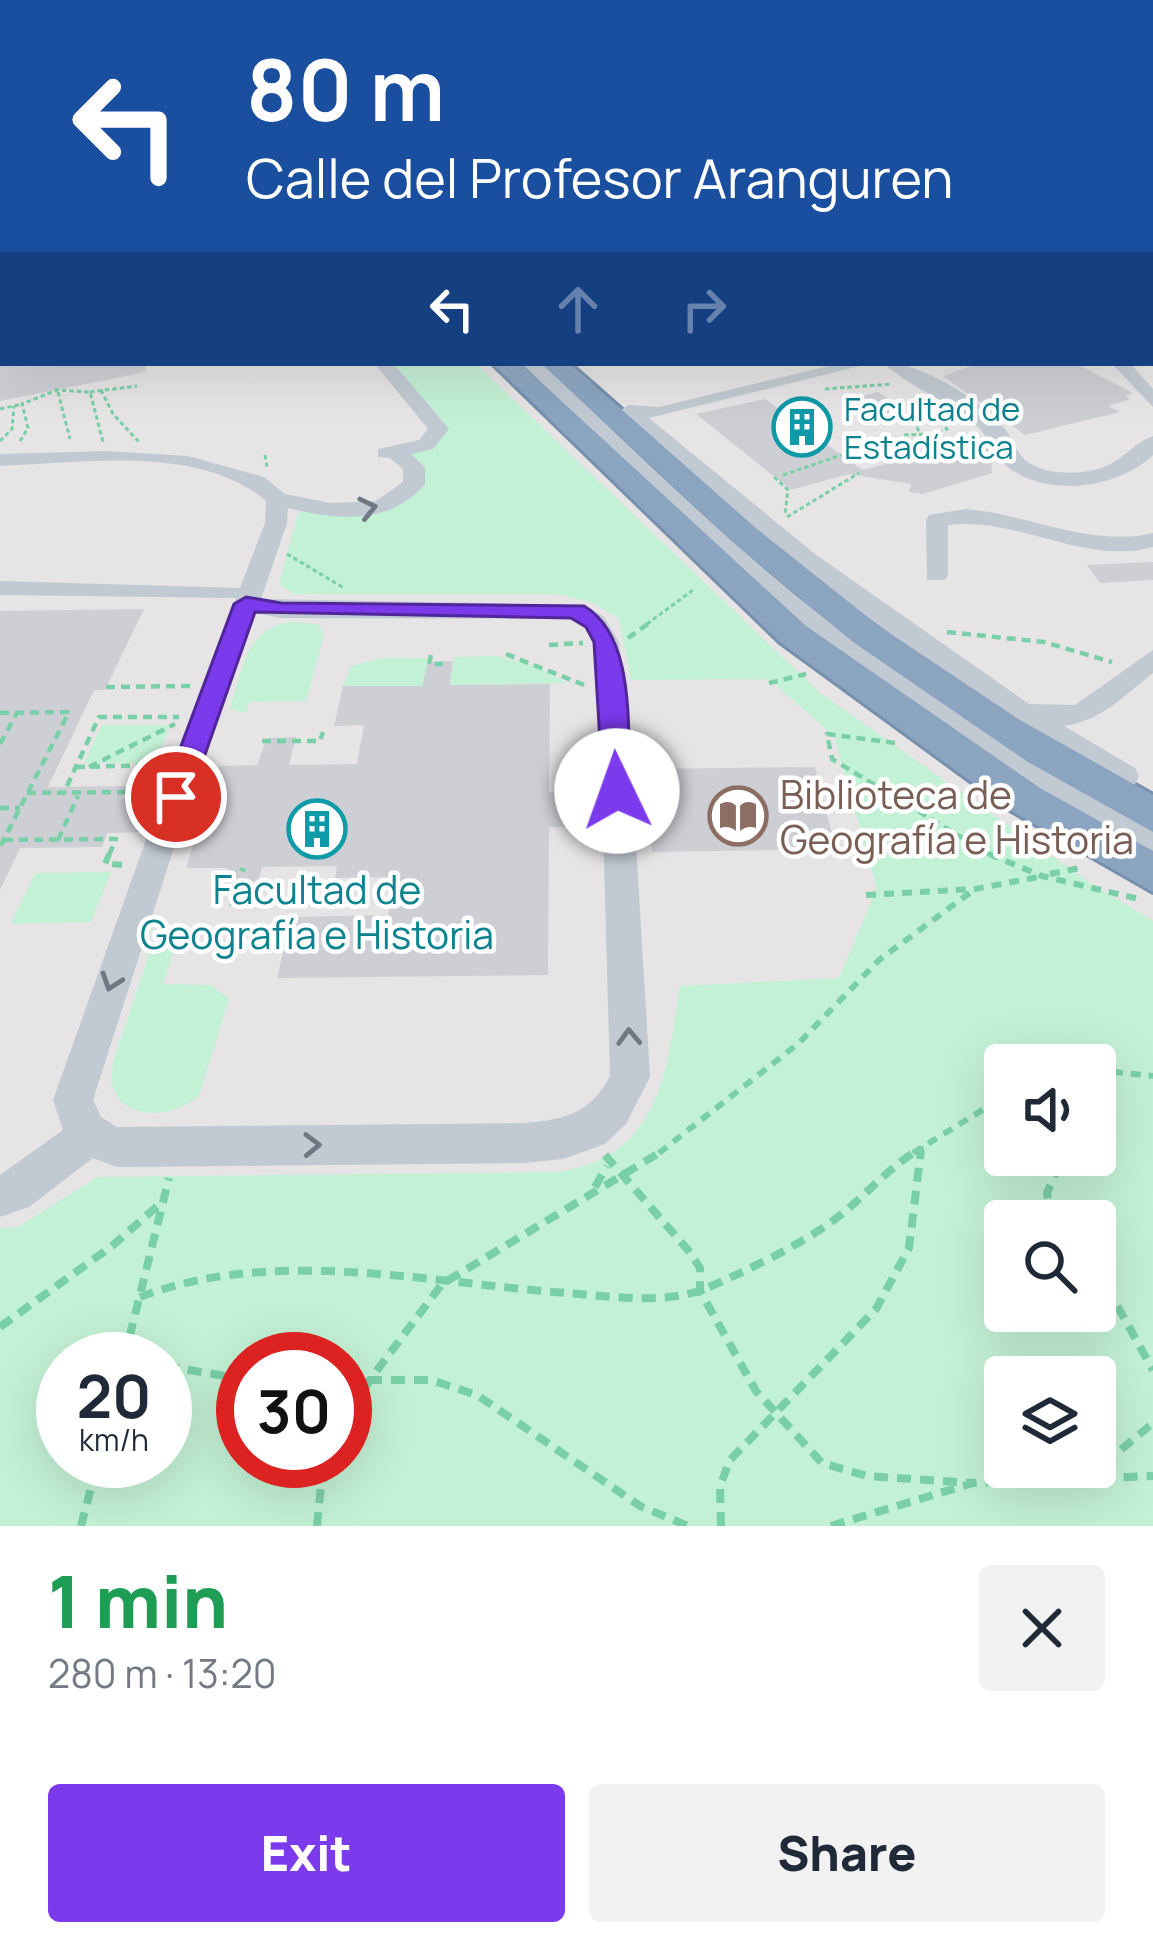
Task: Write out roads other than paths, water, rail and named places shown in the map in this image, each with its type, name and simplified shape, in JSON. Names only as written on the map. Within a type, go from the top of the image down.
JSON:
[{"type":"highway","points":[[508,366],[793,634],[1149,887]]},
{"type":"highway","points":[[549,366],[585,378],[646,417]]},
{"type":"highway","points":[[549,366],[863,633],[994,723],[1153,815]]},
{"type":"street","points":[[72,469],[119,448],[253,478],[277,499],[335,512],[382,506],[414,484],[414,467],[388,453],[425,445],[439,429],[386,366]]},
{"type":"street","points":[[549,366],[733,552],[841,644],[1041,780],[1153,844]]},
{"type":"street","points":[[646,417],[851,366]]},
{"type":"street","points":[[897,366],[995,430],[1012,461],[1028,471],[1093,477],[1132,463],[1153,442]]},
{"type":"street","points":[[1123,366],[1153,400]]},
{"type":"street","points":[[646,417],[854,598],[1013,710],[1139,784]]},
{"type":"street","points":[[4,460],[162,439]]},
{"type":"street","points":[[4,460],[72,469],[253,478]]},
{"type":"street","points":[[0,588],[238,598],[281,610],[576,611],[595,623],[606,642],[630,1077],[616,1110],[591,1132],[525,1143],[117,1147],[88,1136],[76,1118],[73,1100],[79,1072],[170,814],[238,598],[276,523],[277,499]]},
{"type":"street","points":[[936,574],[938,520],[961,514],[1000,514],[1106,546],[1138,547],[1153,539]]},
{"type":"street","points":[[1013,710],[1058,718],[1088,714],[1153,658]]},
{"type":"street","points":[[1112,697],[1100,721],[1103,746],[1139,784]]},
{"type":"street","points":[[0,1196],[14,1192],[88,1136]]},
{"type":"tunnel","points":[[617,791],[619,828]]},
{"type":"tunnel","points":[[163,832],[176,797]]},
{"type":"place","name":"Facultad de Estadística","points":[[802,427]]},
{"type":"place","name":"Biblioteca de Geografía e Historia","points":[[738,816]]},
{"type":"place","name":"Facultad de Geografía e Historia","points":[[317,829]]}]
